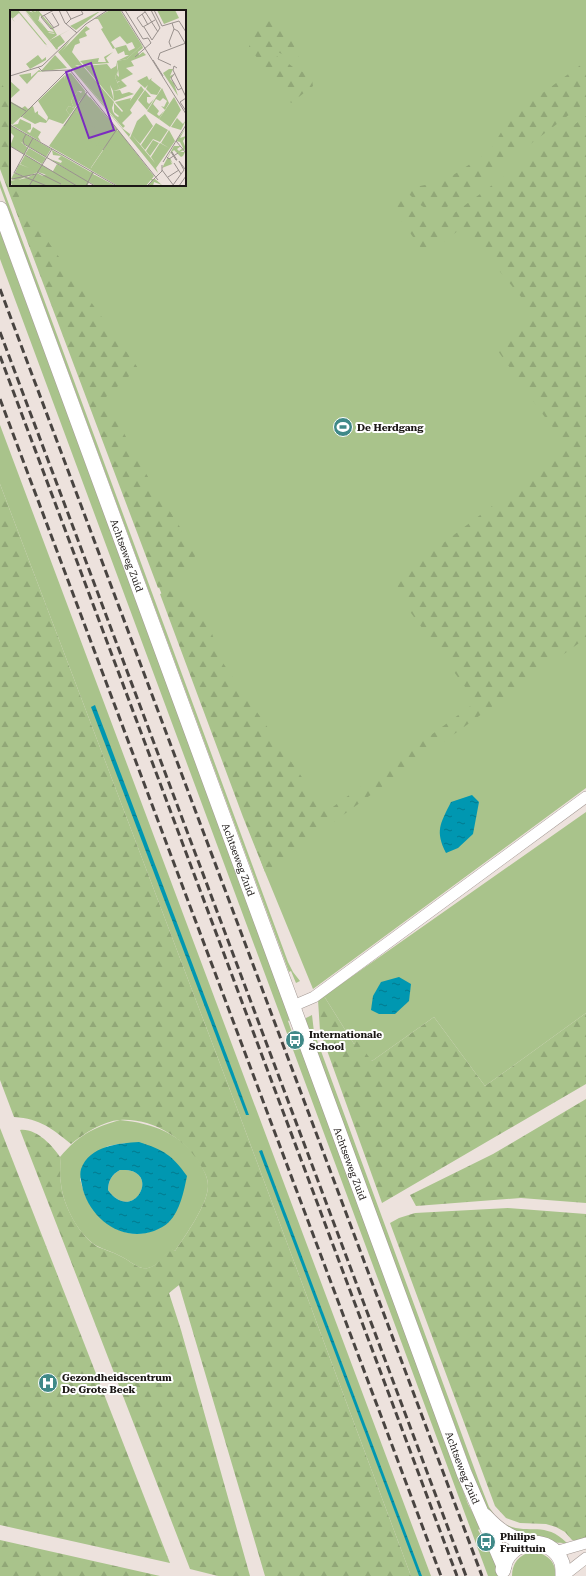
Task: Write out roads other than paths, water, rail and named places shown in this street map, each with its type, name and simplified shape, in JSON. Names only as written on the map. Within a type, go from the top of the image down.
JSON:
[{"type":"street","name":"Achtseweg Zuid","points":[[0,209],[464,1473],[479,1510],[502,1559],[504,1571]]},
{"type":"street","points":[[293,1006],[314,997],[586,797]]},
{"type":"street","name":"Achtseweg Zuid","points":[[479,1510],[495,1527],[510,1537],[527,1543],[537,1543],[547,1546],[555,1552]]},
{"type":"street","points":[[504,1571],[507,1558],[519,1546],[527,1543]]},
{"type":"street","points":[[563,1576],[562,1563],[555,1552],[586,1543]]},
{"type":"street","points":[[563,1576],[586,1558]]},
{"type":"water","points":[[95,705],[249,1115],[246,1115],[91,707]]},
{"type":"water","points":[[472,795],[479,802],[473,834],[458,848],[446,853],[440,833],[444,816],[451,802]]},
{"type":"water","points":[[399,977],[411,984],[409,1001],[395,1014],[379,1014],[371,1010],[373,996],[381,982]]},
{"type":"water","points":[[139,1142],[167,1154],[177,1163],[187,1176],[181,1200],[173,1217],[160,1228],[142,1234],[120,1231],[101,1219],[93,1211],[87,1201],[80,1177],[80,1172],[85,1161],[91,1155],[106,1147]],"holes":[[[120,1170],[133,1171],[140,1177],[142,1185],[140,1192],[135,1199],[127,1202],[118,1199],[108,1190],[111,1178]]]},
{"type":"water","points":[[262,1150],[422,1576],[419,1576],[259,1151]]},
{"type":"railway","points":[[0,289],[482,1576]]},
{"type":"railway","points":[[0,332],[466,1576]]},
{"type":"railway","points":[[0,356],[457,1576]]},
{"type":"railway","points":[[0,399],[441,1576]]},
{"type":"place","name":"De Herdgang","points":[[343,427]]},
{"type":"place","name":"Internationale School","points":[[295,1040]]},
{"type":"place","name":"Gezondheidscentrum De Grote Beek","points":[[48,1383]]},
{"type":"place","name":"Philips Fruittuin","points":[[486,1542]]}]
